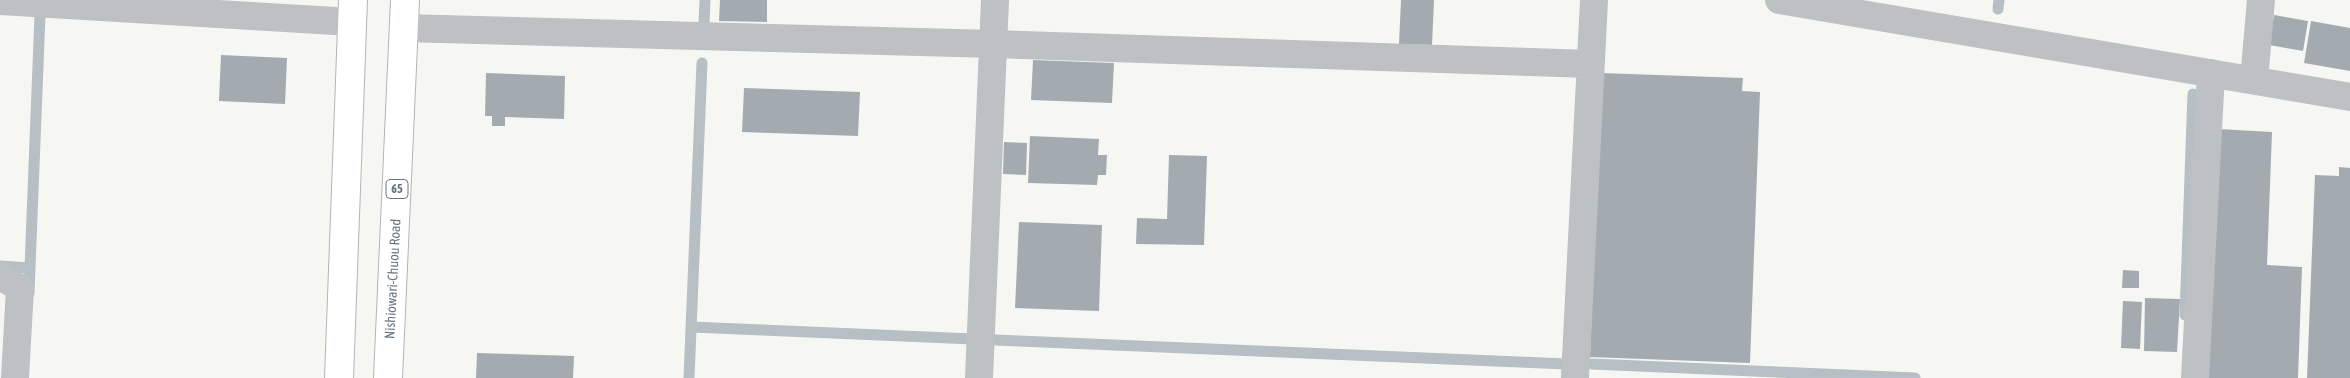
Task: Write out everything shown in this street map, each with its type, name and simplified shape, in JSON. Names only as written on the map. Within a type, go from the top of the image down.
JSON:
[{"type":"main road","name":"Nishiowari-Chuou Road","points":[[388,378],[405,0]]},
{"type":"main road","points":[[339,378],[352,11]]},
{"type":"street","points":[[979,378],[995,0]]},
{"type":"street","points":[[1575,378],[1594,0]]},
{"type":"street","points":[[1779,0],[2350,97]]},
{"type":"street","points":[[2254,80],[2262,0]]},
{"type":"street","points":[[0,1],[352,11]]},
{"type":"street","points":[[404,28],[993,44],[1590,64]]},
{"type":"street","points":[[2196,378],[2211,73]]},
{"type":"street","points":[[0,276],[20,288],[15,378]]},
{"type":"building","points":[[720,0],[767,0],[767,22],[719,21]]},
{"type":"building","points":[[1401,0],[1434,0],[1432,45],[1399,44]]},
{"type":"building","points":[[2274,15],[2308,21],[2303,51],[2269,45]]},
{"type":"building","points":[[2311,21],[2350,28],[2350,71],[2304,63]]},
{"type":"building","points":[[221,55],[287,58],[285,104],[219,101]]},
{"type":"building","points":[[1033,60],[1114,63],[1112,103],[1031,100]]},
{"type":"building","points":[[486,73],[565,76],[564,119],[505,117],[505,126],[492,126],[492,116],[485,116]]},
{"type":"building","points":[[1601,73],[1743,78],[1742,91],[1760,92],[1750,363],[1590,357]]},
{"type":"building","points":[[744,88],[860,92],[858,136],[742,132]]},
{"type":"building","points":[[2218,129],[2272,132],[2267,265],[2302,267],[2298,378],[2208,378]]},
{"type":"building","points":[[1030,136],[1099,139],[1098,155],[1107,155],[1106,175],[1098,175],[1097,185],[1028,183]]},
{"type":"building","points":[[1004,142],[1027,143],[1026,175],[1003,174]]},
{"type":"building","points":[[1169,155],[1207,156],[1204,245],[1136,244],[1137,218],[1167,219]]},
{"type":"building","points":[[2339,167],[2350,168],[2350,378],[2307,378],[2315,175],[2339,176]]},
{"type":"building","points":[[1019,222],[1102,225],[1099,311],[1015,308]]},
{"type":"building","points":[[2123,270],[2139,271],[2139,288],[2122,288]]},
{"type":"building","points":[[2145,298],[2180,299],[2177,352],[2144,351]]},
{"type":"building","points":[[2123,301],[2142,302],[2140,349],[2121,348]]},
{"type":"building","points":[[477,353],[574,356],[573,378],[476,378]]},
{"type":"waterway","points":[[704,23],[705,0]]},
{"type":"waterway","points":[[1998,9],[1999,0]]},
{"type":"waterway","points":[[29,293],[40,15]]},
{"type":"waterway","points":[[689,378],[702,63]]},
{"type":"waterway","points":[[2185,315],[2193,94]]},
{"type":"waterway","points":[[0,266],[30,268]]},
{"type":"waterway","points":[[692,327],[973,339]]},
{"type":"waterway","points":[[995,340],[1567,364]]},
{"type":"waterway","points":[[1592,364],[1915,378]]}]
